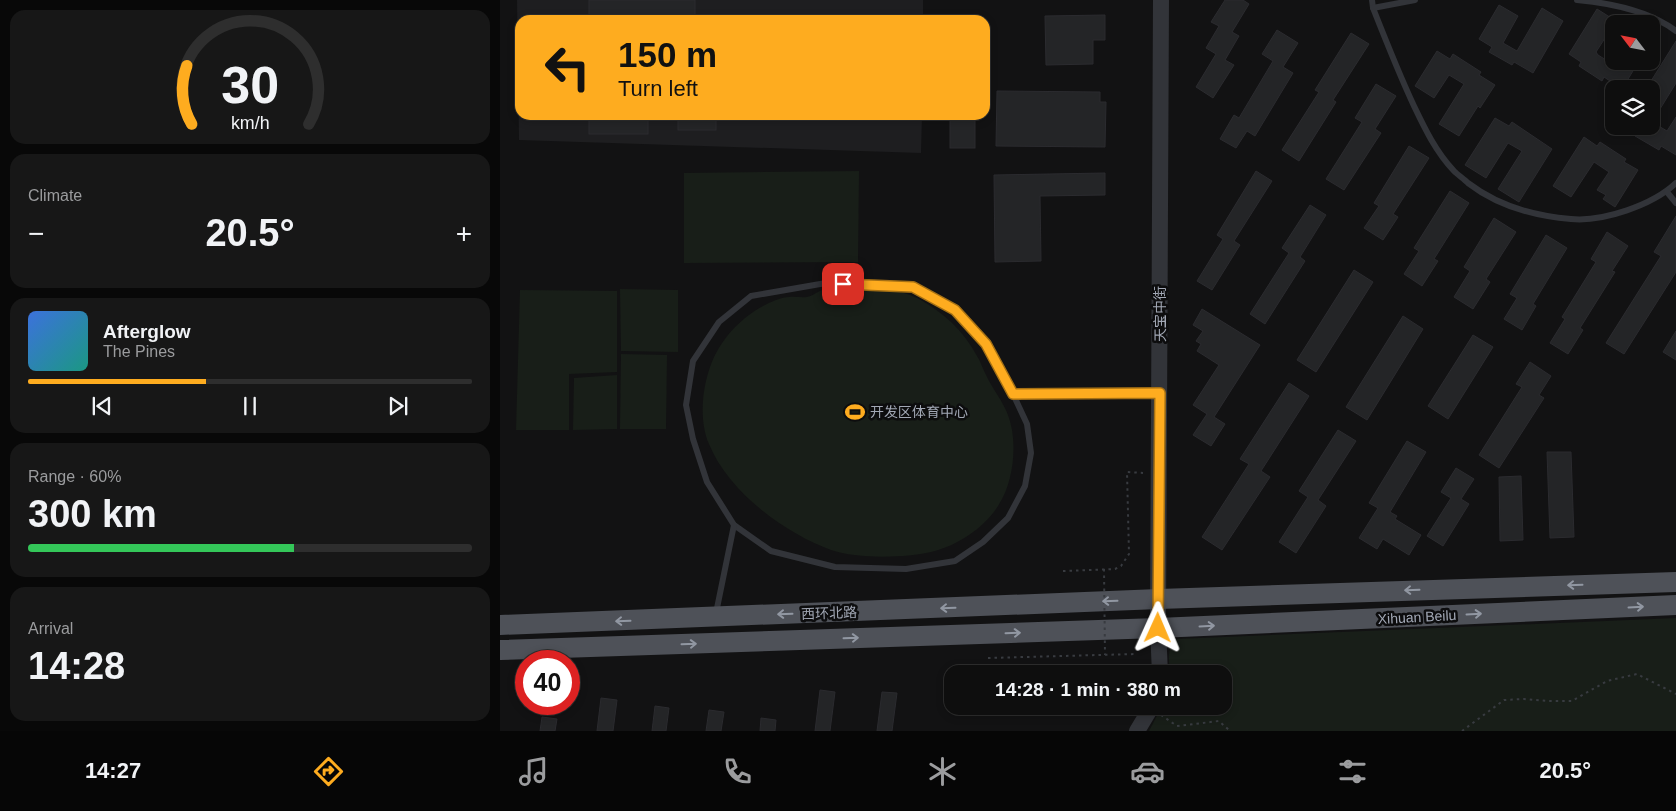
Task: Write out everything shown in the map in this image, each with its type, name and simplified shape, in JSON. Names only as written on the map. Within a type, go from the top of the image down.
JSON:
[{"type":"main road","name":"Xihuan Beilu","points":[[1159,599],[1676,582]]},
{"type":"main road","name":"西环北路","points":[[500,625],[1159,599]]},
{"type":"main road","name":"Xihuan Beilu","points":[[1158,628],[1676,605]]},
{"type":"main road","name":"西环北路","points":[[500,650],[1158,628]]},
{"type":"street","name":"天宝中街","points":[[1160,665],[1158,628],[1161,0]]},
{"type":"street","points":[[1137,731],[1147,715]]},
{"type":"lane","points":[[1372,0],[1373,8],[1402,79],[1430,139],[1454,172],[1479,191],[1511,208],[1546,217],[1584,220],[1626,210],[1667,192],[1676,183]]},
{"type":"lane","points":[[1373,8],[1415,0]]},
{"type":"lane","points":[[1577,0],[1606,3],[1650,16],[1667,24],[1676,31]]},
{"type":"lane","points":[[1667,192],[1676,203]]},
{"type":"lane","points":[[826,283],[913,287],[955,310],[986,344],[1013,394],[1027,424],[1031,453],[1025,486],[1008,518],[983,542],[955,562],[906,569],[835,567],[771,551],[734,525],[707,482],[693,438],[686,405],[693,361],[719,322],[751,296],[826,283]]},
{"type":"lane","points":[[1013,394],[1160,393]]},
{"type":"lane","points":[[715,617],[734,525]]},
{"type":"path","points":[[1062,571],[1115,569],[1121,566],[1129,554],[1127,472],[1143,473]]},
{"type":"path","points":[[1104,569],[1106,655]]},
{"type":"path","points":[[988,658],[1136,654]]},
{"type":"path","points":[[1462,731],[1504,700],[1572,701],[1607,681],[1637,674],[1676,694]]},
{"type":"path","points":[[1163,715],[1177,726],[1219,721],[1230,731]]},
{"type":"shaded area","points":[[517,0],[923,0],[923,15],[517,15]]},
{"type":"shaded area","points":[[519,120],[922,120],[921,153],[519,140]]},
{"type":"shaded area","points":[[859,171],[858,262],[684,263],[684,173]]},
{"type":"shaded area","name":"开发区体育中心","points":[[842,286],[882,288],[901,292],[919,299],[944,316],[959,330],[972,347],[1008,414],[1013,439],[1013,459],[1010,479],[1003,498],[978,529],[960,541],[941,549],[920,554],[881,557],[842,553],[813,542],[777,521],[744,494],[729,478],[709,444],[703,416],[705,386],[714,357],[732,330],[757,309],[775,300],[786,297],[807,297],[822,290]]},
{"type":"shaded area","points":[[620,289],[678,290],[678,352],[621,351]]},
{"type":"shaded area","points":[[520,290],[617,291],[617,372],[569,374],[569,430],[516,430]]},
{"type":"shaded area","points":[[621,354],[667,355],[666,429],[620,429]]},
{"type":"shaded area","points":[[617,375],[617,429],[573,430],[574,378]]},
{"type":"shaded area","points":[[1676,618],[1676,731],[1149,731],[1157,715],[1232,715],[1232,665],[1169,665],[1171,647],[1176,639]]},
{"type":"building","points":[[589,0],[695,0],[695,15],[589,15]]},
{"type":"building","points":[[1225,0],[1243,0],[1249,4],[1232,32],[1239,36],[1225,60],[1234,65],[1213,98],[1196,87],[1216,54],[1206,48],[1219,26],[1211,22]]},
{"type":"building","points":[[1499,5],[1518,16],[1503,43],[1517,51],[1542,8],[1563,21],[1533,73],[1514,62],[1512,65],[1489,52],[1492,47],[1479,39]]},
{"type":"building","points":[[1597,9],[1606,15],[1605,38],[1596,52],[1605,59],[1605,70],[1634,70],[1627,80],[1608,80],[1604,77],[1602,81],[1579,66],[1581,62],[1569,54]]},
{"type":"building","points":[[1105,15],[1105,40],[1093,40],[1093,64],[1046,65],[1045,16]]},
{"type":"building","points":[[1277,30],[1298,43],[1283,67],[1293,73],[1255,136],[1247,131],[1236,148],[1220,139],[1234,115],[1239,118],[1273,61],[1262,54]]},
{"type":"building","points":[[1351,33],[1369,44],[1333,100],[1336,102],[1299,161],[1282,150],[1319,92],[1315,90]]},
{"type":"building","points":[[1676,41],[1676,83],[1660,109],[1660,80],[1652,80],[1658,70],[1660,70],[1660,67]]},
{"type":"building","points":[[1437,51],[1450,59],[1453,54],[1481,72],[1479,75],[1495,85],[1480,108],[1478,106],[1459,136],[1439,124],[1464,84],[1449,75],[1434,98],[1415,86]]},
{"type":"building","points":[[1376,84],[1396,96],[1375,129],[1381,133],[1344,190],[1326,179],[1362,122],[1355,118]]},
{"type":"building","points":[[997,91],[1100,92],[1100,102],[1106,102],[1105,147],[996,146]]},
{"type":"building","points":[[1676,117],[1676,155],[1661,146],[1659,150],[1635,136],[1660,135],[1660,127],[1667,131]]},
{"type":"building","points":[[1495,118],[1509,126],[1512,122],[1552,149],[1519,202],[1498,189],[1522,151],[1508,143],[1486,178],[1465,165]]},
{"type":"building","points":[[589,120],[648,120],[648,134],[589,134]]},
{"type":"building","points":[[678,120],[716,120],[716,130],[678,130]]},
{"type":"building","points":[[950,120],[975,120],[975,148],[950,148]]},
{"type":"building","points":[[1584,137],[1597,146],[1600,142],[1626,159],[1624,162],[1638,170],[1615,207],[1603,199],[1606,195],[1597,190],[1609,172],[1594,162],[1571,197],[1553,186]]},
{"type":"building","points":[[1409,146],[1429,158],[1393,214],[1398,217],[1383,240],[1364,228],[1379,206],[1374,203]]},
{"type":"building","points":[[1256,171],[1272,181],[1234,241],[1240,245],[1212,290],[1197,281],[1223,239],[1217,235]]},
{"type":"building","points":[[1105,173],[1105,195],[1040,196],[1041,261],[995,262],[994,175]]},
{"type":"building","points":[[1450,191],[1469,203],[1434,259],[1438,261],[1422,286],[1404,274],[1419,251],[1414,248]]},
{"type":"building","points":[[1310,205],[1326,215],[1300,257],[1305,261],[1265,324],[1250,314],[1289,253],[1282,248]]},
{"type":"building","points":[[1676,216],[1676,272],[1624,354],[1606,343],[1661,256],[1654,252]]},
{"type":"building","points":[[1494,218],[1516,232],[1486,279],[1490,282],[1473,309],[1454,297],[1470,271],[1464,267]]},
{"type":"building","points":[[1607,232],[1628,246],[1612,271],[1615,272],[1580,328],[1583,330],[1568,354],[1550,343],[1565,319],[1562,317],[1596,262],[1591,259]]},
{"type":"building","points":[[1546,235],[1567,248],[1533,304],[1536,306],[1522,330],[1504,319],[1517,298],[1510,294]]},
{"type":"building","points":[[1354,270],[1373,282],[1316,372],[1297,360]]},
{"type":"building","points":[[1202,309],[1260,345],[1214,417],[1225,424],[1211,446],[1193,435],[1207,414],[1193,405],[1219,365],[1197,351],[1201,344],[1196,341],[1203,331],[1193,325]]},
{"type":"building","points":[[1403,316],[1423,329],[1367,420],[1346,407]]},
{"type":"building","points":[[1676,331],[1676,360],[1663,352]]},
{"type":"building","points":[[1473,335],[1493,347],[1448,419],[1428,406]]},
{"type":"building","points":[[1530,362],[1551,376],[1539,395],[1544,398],[1499,468],[1479,455],[1522,387],[1516,384]]},
{"type":"building","points":[[1289,383],[1309,396],[1261,471],[1270,477],[1222,550],[1202,537],[1249,464],[1240,459]]},
{"type":"building","points":[[1338,430],[1356,441],[1318,500],[1326,506],[1296,553],[1279,542],[1308,497],[1299,491]]},
{"type":"building","points":[[1407,441],[1426,452],[1390,512],[1397,516],[1395,519],[1421,535],[1409,555],[1383,539],[1377,549],[1359,538],[1378,508],[1369,503]]},
{"type":"building","points":[[1547,452],[1571,452],[1574,537],[1550,538]]},
{"type":"building","points":[[1456,468],[1474,479],[1461,499],[1469,504],[1443,546],[1427,536],[1451,498],[1441,492]]},
{"type":"building","points":[[1521,476],[1523,540],[1500,541],[1499,477]]},
{"type":"building","points":[[820,690],[835,692],[830,731],[815,731]]},
{"type":"building","points":[[882,692],[897,693],[892,731],[877,731]]},
{"type":"building","points":[[601,698],[617,700],[613,731],[597,731]]},
{"type":"building","points":[[655,706],[669,708],[666,731],[652,731]]},
{"type":"building","points":[[709,710],[724,712],[721,731],[706,731]]},
{"type":"building","points":[[542,717],[557,719],[555,731],[540,731]]},
{"type":"building","points":[[761,718],[776,720],[775,731],[760,731]]},
{"type":"place","name":"开发区体育中心","points":[[855,412]]},
{"type":"route","points":[[843,284],[913,287],[955,310],[986,344],[1013,394],[1160,393],[1158,628]]}]
